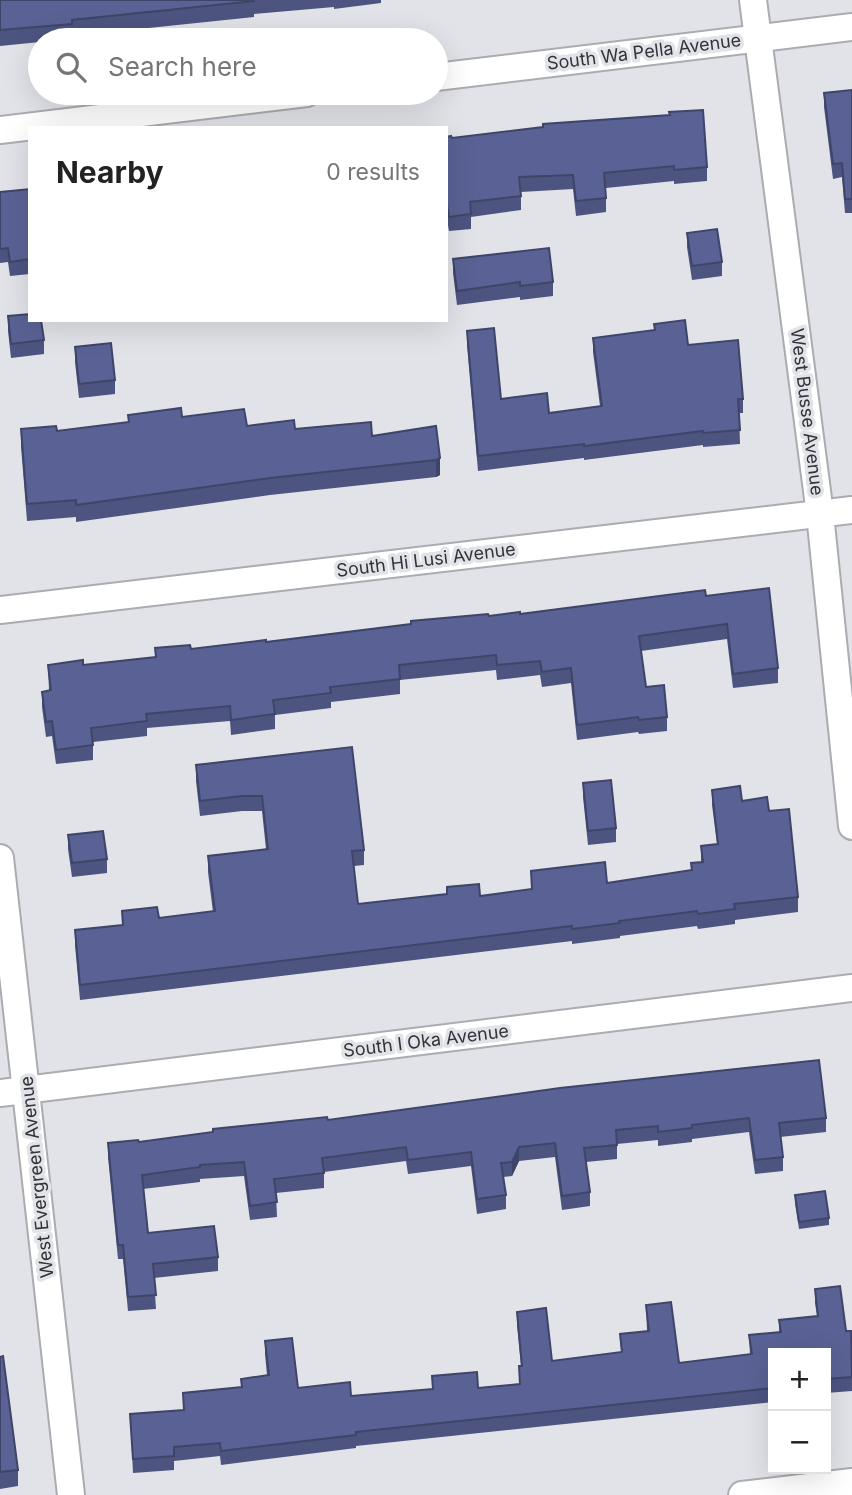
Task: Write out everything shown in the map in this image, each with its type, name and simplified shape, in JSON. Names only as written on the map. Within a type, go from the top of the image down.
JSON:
[{"type":"street","name":"West Busse Avenue","points":[[753,0],[820,513],[852,826]]},
{"type":"street","name":"South Wa Pella Avenue","points":[[448,76],[852,27]]},
{"type":"street","points":[[33,126],[207,105]]},
{"type":"street","points":[[0,130],[28,127]]},
{"type":"street","name":"South Hi Lusi Avenue","points":[[0,610],[852,510]]},
{"type":"street","name":"West Evergreen Avenue","points":[[0,858],[71,1495]]},
{"type":"street","name":"South I Oka Avenue","points":[[0,1093],[852,988]]},
{"type":"street","points":[[742,1495],[852,1482]]},
{"type":"building","points":[[0,0],[254,1],[72,20],[72,24],[0,30]]},
{"type":"building","points":[[852,90],[852,199],[845,199],[842,163],[833,164],[824,93]]},
{"type":"building","points":[[703,110],[707,167],[674,170],[674,166],[604,173],[606,198],[576,201],[573,175],[519,177],[521,196],[470,202],[471,214],[449,217],[448,137],[543,127],[543,124],[670,115],[669,112]]},
{"type":"building","points":[[28,189],[28,259],[10,262],[8,248],[0,249],[0,192]]},
{"type":"building","points":[[717,229],[722,262],[692,266],[687,233]]},
{"type":"building","points":[[549,248],[553,282],[520,286],[520,282],[457,291],[453,259]]},
{"type":"building","points":[[28,314],[28,322],[41,322],[44,340],[11,344],[8,316]]},
{"type":"building","points":[[685,320],[688,345],[738,340],[743,399],[738,399],[740,430],[703,431],[478,456],[467,331],[494,328],[501,399],[547,393],[549,413],[602,406],[593,338],[655,330],[654,324]]},
{"type":"building","points":[[111,343],[115,380],[79,384],[75,347]]},
{"type":"building","points":[[181,408],[182,417],[244,409],[247,426],[294,420],[295,429],[371,422],[372,436],[436,426],[440,458],[76,505],[76,500],[27,504],[21,429],[56,426],[57,431],[129,422],[128,415]]},
{"type":"building","points":[[769,588],[778,668],[733,674],[727,624],[639,636],[646,687],[664,685],[667,717],[639,720],[638,717],[577,725],[571,668],[542,672],[540,661],[497,665],[496,655],[399,665],[400,679],[330,687],[331,693],[273,700],[275,714],[231,720],[230,706],[146,714],[147,721],[91,728],[93,745],[56,750],[52,721],[46,722],[42,692],[51,690],[48,665],[83,660],[83,665],[156,657],[155,648],[190,645],[191,649],[266,642],[411,624],[411,621],[520,614],[705,590],[706,596]]},
{"type":"building","points":[[352,747],[364,850],[352,851],[358,904],[447,894],[447,887],[479,884],[480,896],[532,889],[531,871],[605,862],[607,883],[692,870],[691,863],[703,862],[701,846],[718,844],[712,790],[740,786],[742,801],[767,797],[769,811],[789,809],[798,897],[734,904],[735,909],[698,914],[697,911],[572,929],[572,926],[80,985],[75,930],[123,925],[122,911],[157,907],[159,918],[215,911],[208,856],[268,849],[262,796],[200,801],[196,765]]},
{"type":"building","points":[[611,780],[616,828],[588,831],[583,783]]},
{"type":"building","points":[[103,831],[107,859],[72,863],[68,835]]},
{"type":"building","points":[[819,1060],[826,1118],[779,1123],[783,1157],[755,1160],[749,1118],[658,1132],[658,1126],[616,1130],[617,1145],[584,1148],[590,1192],[562,1196],[555,1143],[519,1147],[512,1162],[501,1163],[506,1195],[477,1199],[471,1152],[408,1160],[406,1147],[322,1158],[324,1173],[274,1179],[277,1202],[250,1206],[244,1162],[200,1165],[142,1175],[148,1233],[214,1226],[218,1257],[153,1264],[156,1295],[128,1297],[123,1245],[118,1245],[108,1143],[139,1142],[213,1132],[213,1129],[327,1117],[328,1120],[560,1088]]},
{"type":"building","points":[[825,1191],[829,1218],[799,1222],[795,1195]]},
{"type":"building","points":[[840,1286],[846,1331],[851,1331],[852,1377],[831,1379],[831,1348],[768,1348],[768,1389],[356,1432],[356,1435],[221,1451],[220,1443],[174,1447],[174,1456],[133,1459],[130,1414],[184,1410],[183,1393],[242,1387],[241,1379],[269,1375],[265,1341],[292,1338],[298,1388],[350,1382],[351,1396],[433,1389],[432,1376],[477,1372],[478,1388],[520,1384],[519,1366],[522,1366],[517,1312],[546,1308],[552,1361],[622,1352],[620,1334],[649,1331],[646,1305],[671,1302],[679,1363],[752,1354],[749,1335],[781,1332],[779,1320],[818,1316],[815,1289]]},
{"type":"building","points":[[3,1356],[18,1470],[0,1472],[0,1357]]}]
